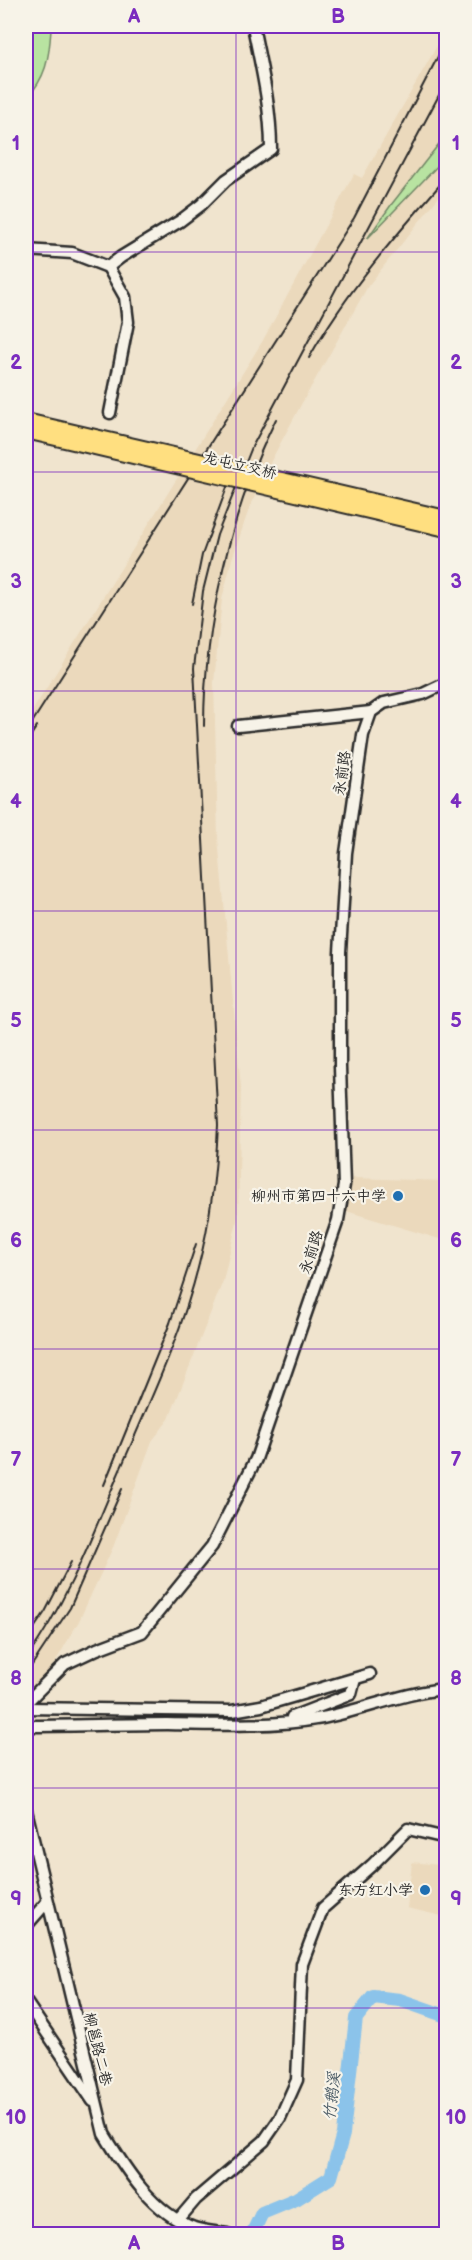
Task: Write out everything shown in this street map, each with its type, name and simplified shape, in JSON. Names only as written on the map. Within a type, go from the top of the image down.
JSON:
[{"type":"main road","name":"龙屯立交桥","points":[[26,421],[447,518]]},
{"type":"main road","name":"龙屯立交桥","points":[[26,431],[447,529]]},
{"type":"street","points":[[108,267],[121,256],[180,221],[201,205],[226,180],[271,149],[267,98],[253,26]]},
{"type":"street","points":[[26,250],[72,253],[108,267],[125,297],[128,321],[110,413]]},
{"type":"street","points":[[238,726],[371,712],[384,703],[423,694],[447,682]]},
{"type":"street","name":"永前路","points":[[26,1703],[65,1664],[142,1632],[212,1546],[256,1459],[304,1324],[338,1220],[344,1185],[340,1067],[340,941],[346,853],[363,735],[371,712]]},
{"type":"street","points":[[26,1708],[232,1710],[261,1706],[370,1674]]},
{"type":"street","points":[[280,1722],[351,1694],[355,1679]]},
{"type":"street","points":[[26,1726],[238,1725],[280,1722],[322,1718],[362,1706],[447,1689]]},
{"type":"street","name":"柳邕路二巷","points":[[26,1810],[104,2134],[126,2170],[162,2210],[194,2228],[224,2234]]},
{"type":"street","points":[[179,2219],[196,2199],[264,2141],[280,2118],[297,2080],[302,1964],[322,1908],[372,1865],[408,1829],[447,1838]]},
{"type":"street","points":[[26,1926],[47,1902]]},
{"type":"street","points":[[26,2002],[97,2108]]},
{"type":"shaded area","points":[[446,30],[446,188],[368,286],[302,403],[249,509],[232,559],[222,599],[214,682],[218,838],[241,1087],[238,1217],[223,1281],[169,1419],[152,1441],[114,1545],[79,1621],[53,1666],[26,1695],[26,721],[262,342],[354,174],[362,178]]},
{"type":"shaded area","name":"柳州市第四十六中学","points":[[352,1178],[446,1181],[446,1241],[346,1211]]},
{"type":"shaded area","name":"东方红小学","points":[[412,1862],[439,1865],[437,1889],[446,1891],[446,1917],[407,1908]]},
{"type":"green space","points":[[26,26],[50,26],[51,30],[45,68],[38,83],[26,99]]},
{"type":"green space","points":[[446,135],[446,157],[367,239],[391,205]]},
{"type":"waterway","name":"竹鹅溪","points":[[252,2234],[262,2213],[296,2199],[331,2177],[343,2134],[356,2018],[373,1997],[400,2000],[446,2016]]},
{"type":"railway","points":[[26,732],[354,218],[446,41]]},
{"type":"railway","points":[[26,1659],[66,1594],[77,1571],[162,1372],[192,1291],[210,1212],[218,1125],[194,668],[203,591],[217,535],[252,447],[446,82]]},
{"type":"railway","points":[[309,358],[355,287],[446,178]]},
{"type":"railway","points":[[204,726],[209,648],[223,568],[246,491],[276,419]]},
{"type":"railway","points":[[192,604],[202,555],[230,479]]},
{"type":"railway","points":[[26,743],[37,726]]},
{"type":"railway","points":[[104,1485],[170,1323],[196,1244]]},
{"type":"railway","points":[[26,1674],[70,1608],[122,1489]]},
{"type":"railway","points":[[26,1640],[45,1612],[71,1562]]},
{"type":"place","name":"柳州市第四十六中学","points":[[398,1196]]},
{"type":"place","name":"东方红小学","points":[[425,1890]]}]
